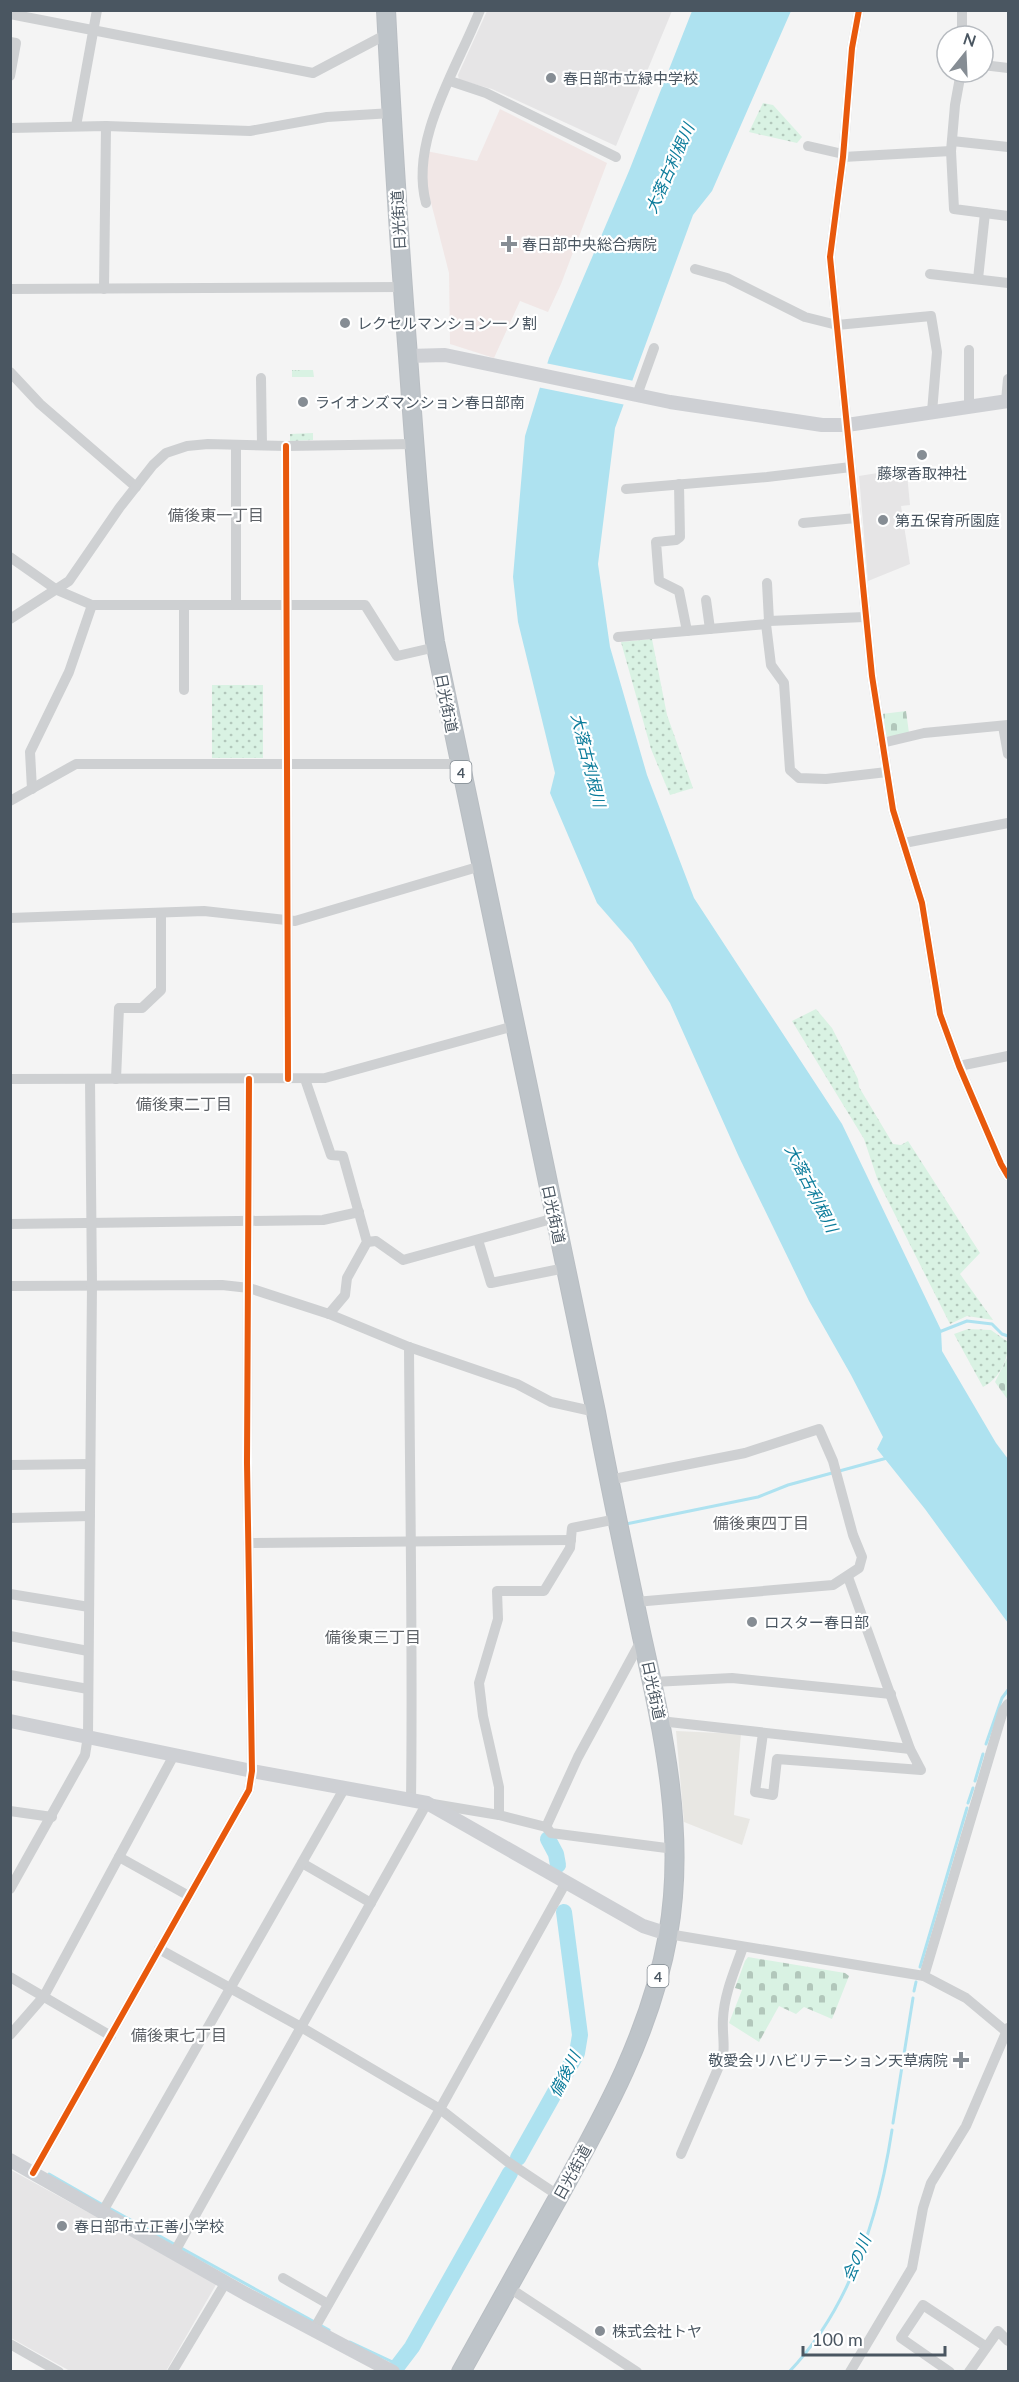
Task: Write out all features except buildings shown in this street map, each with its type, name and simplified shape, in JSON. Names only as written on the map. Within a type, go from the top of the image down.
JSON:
[{"type":"highway","name":"日光街道","points":[[386,10],[413,444],[420,528],[436,647],[597,1412],[618,1527],[653,1682],[673,1811],[674,1849],[668,1934],[645,2019],[622,2078],[461,2372]]},
{"type":"street","points":[[76,126],[97,10]]},
{"type":"street","points":[[426,203],[422,187],[425,150],[433,122],[480,10]]},
{"type":"street","points":[[859,10],[852,48],[843,155],[830,257],[865,617],[893,810],[922,903],[940,1014],[959,1066],[1008,1176]]},
{"type":"street","points":[[10,14],[313,73],[387,34]]},
{"type":"street","points":[[10,42],[16,43],[10,76]]},
{"type":"street","points":[[450,81],[486,93],[616,157]]},
{"type":"street","points":[[959,84],[951,146],[954,209],[1008,216]]},
{"type":"street","points":[[10,128],[106,126],[250,130],[327,117],[392,113]]},
{"type":"street","points":[[104,289],[106,126]]},
{"type":"street","points":[[808,146],[843,155],[951,146],[1008,147]]},
{"type":"street","points":[[978,279],[985,213]]},
{"type":"street","points":[[694,269],[727,278],[805,317],[837,325],[931,316],[937,352],[932,412]]},
{"type":"street","points":[[930,274],[1008,283]]},
{"type":"street","points":[[10,289],[402,287]]},
{"type":"street","points":[[637,395],[654,348]]},
{"type":"street","points":[[969,350],[969,406]]},
{"type":"street","points":[[408,356],[445,355],[637,395],[822,425],[847,425],[1007,401],[1008,379]]},
{"type":"street","points":[[10,372],[40,404],[136,488]]},
{"type":"street","points":[[261,378],[262,445]]},
{"type":"street","points":[[10,619],[69,581],[153,465],[166,453],[187,446],[413,444]]},
{"type":"street","points":[[236,445],[236,604]]},
{"type":"street","points":[[286,446],[288,1079]]},
{"type":"street","points":[[626,489],[851,467]]},
{"type":"street","points":[[679,484],[680,537],[676,540],[656,542],[659,580],[679,591],[687,631]]},
{"type":"street","points":[[803,523],[856,518]]},
{"type":"street","points":[[10,557],[57,590],[92,605],[365,605],[397,656],[436,647]]},
{"type":"street","points":[[767,584],[767,622],[771,664],[784,682],[790,770],[799,778],[826,779],[886,772]]},
{"type":"street","points":[[706,600],[710,629]]},
{"type":"street","points":[[32,789],[30,752],[69,672],[92,605]]},
{"type":"street","points":[[184,605],[184,690]]},
{"type":"street","points":[[618,637],[767,622],[865,617]]},
{"type":"street","points":[[882,743],[924,733],[1006,726],[1008,754]]},
{"type":"street","points":[[10,801],[76,764],[459,764]]},
{"type":"street","points":[[904,843],[1008,823]]},
{"type":"street","points":[[10,918],[204,911],[288,921],[481,866]]},
{"type":"street","points":[[116,1079],[119,1008],[142,1008],[161,990],[161,914]]},
{"type":"street","points":[[10,1079],[325,1078],[514,1026]]},
{"type":"street","points":[[959,1066],[1008,1056]]},
{"type":"street","points":[[10,1889],[85,1755],[88,1736],[92,1284],[90,1079]]},
{"type":"street","points":[[33,2173],[249,1790],[252,1771],[248,1543],[249,1079]]},
{"type":"street","points":[[305,1079],[331,1155],[343,1156],[367,1242],[347,1278],[345,1295],[329,1314]]},
{"type":"street","points":[[10,1224],[323,1220],[359,1212]]},
{"type":"street","points":[[367,1242],[376,1241],[403,1260],[555,1218]]},
{"type":"street","points":[[478,1240],[491,1283],[565,1268]]},
{"type":"street","points":[[10,1286],[222,1285],[249,1288],[329,1314],[409,1347],[517,1384],[551,1402],[597,1412]]},
{"type":"street","points":[[409,1347],[413,1643],[411,1800]]},
{"type":"street","points":[[609,1480],[745,1453],[819,1429],[834,1466],[862,1557],[859,1568],[833,1585],[635,1602]]},
{"type":"street","points":[[10,1465],[90,1464]]},
{"type":"street","points":[[10,1518],[90,1516]]},
{"type":"street","points":[[499,1815],[500,1787],[483,1716],[478,1683],[498,1619],[497,1591],[544,1591],[570,1548],[572,1528],[618,1527]]},
{"type":"street","points":[[248,1543],[571,1540]]},
{"type":"street","points":[[760,1757],[921,1770],[910,1749],[848,1577]]},
{"type":"street","points":[[10,1594],[89,1607]]},
{"type":"street","points":[[10,1636],[88,1651]]},
{"type":"street","points":[[546,1827],[578,1757],[642,1638]]},
{"type":"street","points":[[10,1675],[88,1689]]},
{"type":"street","points":[[653,1682],[732,1678],[891,1694]]},
{"type":"street","points":[[919,1975],[1003,1711],[1008,1704]]},
{"type":"street","points":[[10,1721],[344,1789],[499,1815],[546,1827],[551,1833],[674,1849]]},
{"type":"street","points":[[660,1721],[910,1749]]},
{"type":"street","points":[[763,1732],[755,1792],[773,1795],[777,1759]]},
{"type":"street","points":[[10,2035],[44,1996],[174,1755]]},
{"type":"street","points":[[103,2211],[344,1789]]},
{"type":"street","points":[[427,1803],[643,1926],[668,1934],[919,1975],[966,1998],[1008,2031],[966,2126],[932,2183],[923,2208],[912,2268],[850,2372]]},
{"type":"street","points":[[174,2253],[427,1803]]},
{"type":"street","points":[[10,1811],[52,1817]]},
{"type":"street","points":[[119,1857],[189,1896]]},
{"type":"street","points":[[302,1863],[371,1903]]},
{"type":"street","points":[[313,2331],[440,2109],[566,1881]]},
{"type":"street","points":[[681,2154],[723,2057],[725,2040],[722,2021],[725,2000],[743,1947]]},
{"type":"street","points":[[159,1949],[301,2027],[440,2109],[508,2162],[559,2196]]},
{"type":"street","points":[[10,1977],[111,2036]]},
{"type":"street","points":[[10,2160],[313,2331],[392,2371]]},
{"type":"street","points":[[283,2278],[328,2304]]},
{"type":"street","points":[[172,2372],[226,2282]]},
{"type":"street","points":[[508,2287],[637,2372]]},
{"type":"street","points":[[950,2372],[901,2338],[923,2305],[985,2346]]},
{"type":"street","points":[[969,2372],[985,2346],[998,2331],[1008,2341]]},
{"type":"street","points":[[10,2344],[59,2372]]},
{"type":"shaded area","name":"春日部市立緑中学校","points":[[487,11],[672,11],[616,146],[492,89],[459,80],[458,75]]},
{"type":"shaded area","name":"春日部中央総合病院","points":[[500,109],[607,163],[548,312],[520,301],[494,358],[450,344],[449,273],[426,183],[426,151],[477,161]]},
{"type":"shaded area","name":"第五保育所園庭","points":[[896,470],[907,474],[910,505],[901,506],[910,564],[868,581],[859,476]]},
{"type":"shaded area","points":[[676,1731],[741,1734],[734,1815],[750,1819],[742,1845],[684,1822]]},
{"type":"shaded area","name":"春日部市立正善小学校","points":[[11,2170],[217,2283],[166,2371],[70,2371],[11,2338]]},
{"type":"green space","points":[[763,103],[773,105],[802,137],[797,143],[749,132]]},
{"type":"green space","points":[[292,370],[313,370],[314,377],[292,377]]},
{"type":"green space","points":[[313,433],[313,440],[290,441],[290,434]]},
{"type":"green space","points":[[652,639],[667,715],[693,788],[670,795],[651,749],[621,642]]},
{"type":"green space","points":[[212,685],[263,685],[263,758],[212,758]]},
{"type":"green space","points":[[906,711],[909,733],[888,737],[885,734],[882,714]]},
{"type":"green space","points":[[816,1009],[832,1028],[858,1079],[859,1087],[893,1144],[901,1145],[908,1141],[980,1253],[960,1274],[993,1320],[967,1316],[950,1324],[878,1181],[864,1139],[792,1021]]},
{"type":"green space","points":[[968,1329],[991,1330],[1008,1342],[1007,1355],[1002,1368],[994,1379],[983,1387],[954,1334]]},
{"type":"green space","points":[[1008,1356],[1008,1400],[995,1382]]},
{"type":"green space","points":[[748,1957],[845,1973],[849,1976],[832,2019],[804,2007],[796,2014],[779,2006],[759,2042],[729,2023],[742,1990],[735,1988]]},
{"type":"water","name":"大落古利根川","points":[[692,11],[791,11],[712,191],[693,215],[615,428],[598,564],[610,647],[647,775],[694,898],[842,1124],[941,1330],[942,1351],[996,1443],[1008,1459],[1008,1623],[925,1509],[877,1449],[883,1437],[809,1301],[739,1157],[670,1003],[632,943],[597,903],[550,793],[555,773],[518,622],[513,577],[525,436],[549,358],[629,171]]},
{"type":"pier","points":[[545,363],[634,381],[626,405],[537,387]]},
{"type":"waterway","points":[[939,1332],[967,1321],[992,1324],[1002,1334],[1008,1336]]},
{"type":"waterway","points":[[626,1524],[758,1497],[788,1485],[887,1458]]},
{"type":"waterway","name":"会の川","points":[[986,1744],[1002,1698],[1008,1690]]},
{"type":"waterway","name":"会の川","points":[[975,1781],[983,1754]]},
{"type":"waterway","name":"会の川","points":[[968,1803],[973,1788]]},
{"type":"waterway","name":"会の川","points":[[920,1967],[967,1808]]},
{"type":"waterway","name":"備後川","points":[[548,1839],[556,1854],[558,1865]]},
{"type":"waterway","name":"備後川","points":[[518,2158],[577,2053],[580,2035],[564,1912]]},
{"type":"waterway","name":"会の川","points":[[914,1991],[916,1982]]},
{"type":"waterway","name":"会の川","points":[[893,2123],[913,1998]]},
{"type":"waterway","name":"会の川","points":[[789,2372],[810,2347],[845,2290],[870,2227],[892,2130]]},
{"type":"waterway","name":"備後川","points":[[393,2372],[412,2347],[510,2173]]},
{"type":"waterway","points":[[49,2174],[103,2205]]},
{"type":"waterway","points":[[109,2208],[329,2330]]},
{"type":"waterway","points":[[350,2342],[397,2364]]},
{"type":"cycle path","points":[[859,10],[852,48],[843,157],[830,257],[872,676],[893,810],[922,903],[940,1014],[959,1066],[1008,1176]]},
{"type":"cycle path","points":[[286,446],[288,1079]]},
{"type":"cycle path","points":[[33,2173],[249,1790],[252,1771],[247,1463],[249,1079]]},
{"type":"place","name":"春日部市立緑中学校","points":[[551,78]]},
{"type":"place","name":"春日部中央総合病院","points":[[509,244]]},
{"type":"place","name":"レクセルマンション一ノ割","points":[[345,323]]},
{"type":"place","name":"ライオンズマンション春日部南","points":[[303,402]]},
{"type":"place","name":"藤塚香取神社","points":[[922,455]]},
{"type":"place","name":"第五保育所園庭","points":[[883,520]]},
{"type":"place","name":"ロスター春日部","points":[[752,1622]]},
{"type":"place","name":"敬愛会リハビリテーション天草病院","points":[[961,2060]]},
{"type":"place","name":"春日部市立正善小学校","points":[[62,2226]]},
{"type":"place","name":"株式会社トヤ","points":[[600,2331]]},
{"type":"district","name":"備後東一丁目","points":[[216,514]]},
{"type":"district","name":"備後東二丁目","points":[[184,1103]]},
{"type":"district","name":"備後東四丁目","points":[[761,1522]]},
{"type":"district","name":"備後東三丁目","points":[[373,1636]]},
{"type":"district","name":"備後東七丁目","points":[[179,2034]]}]
